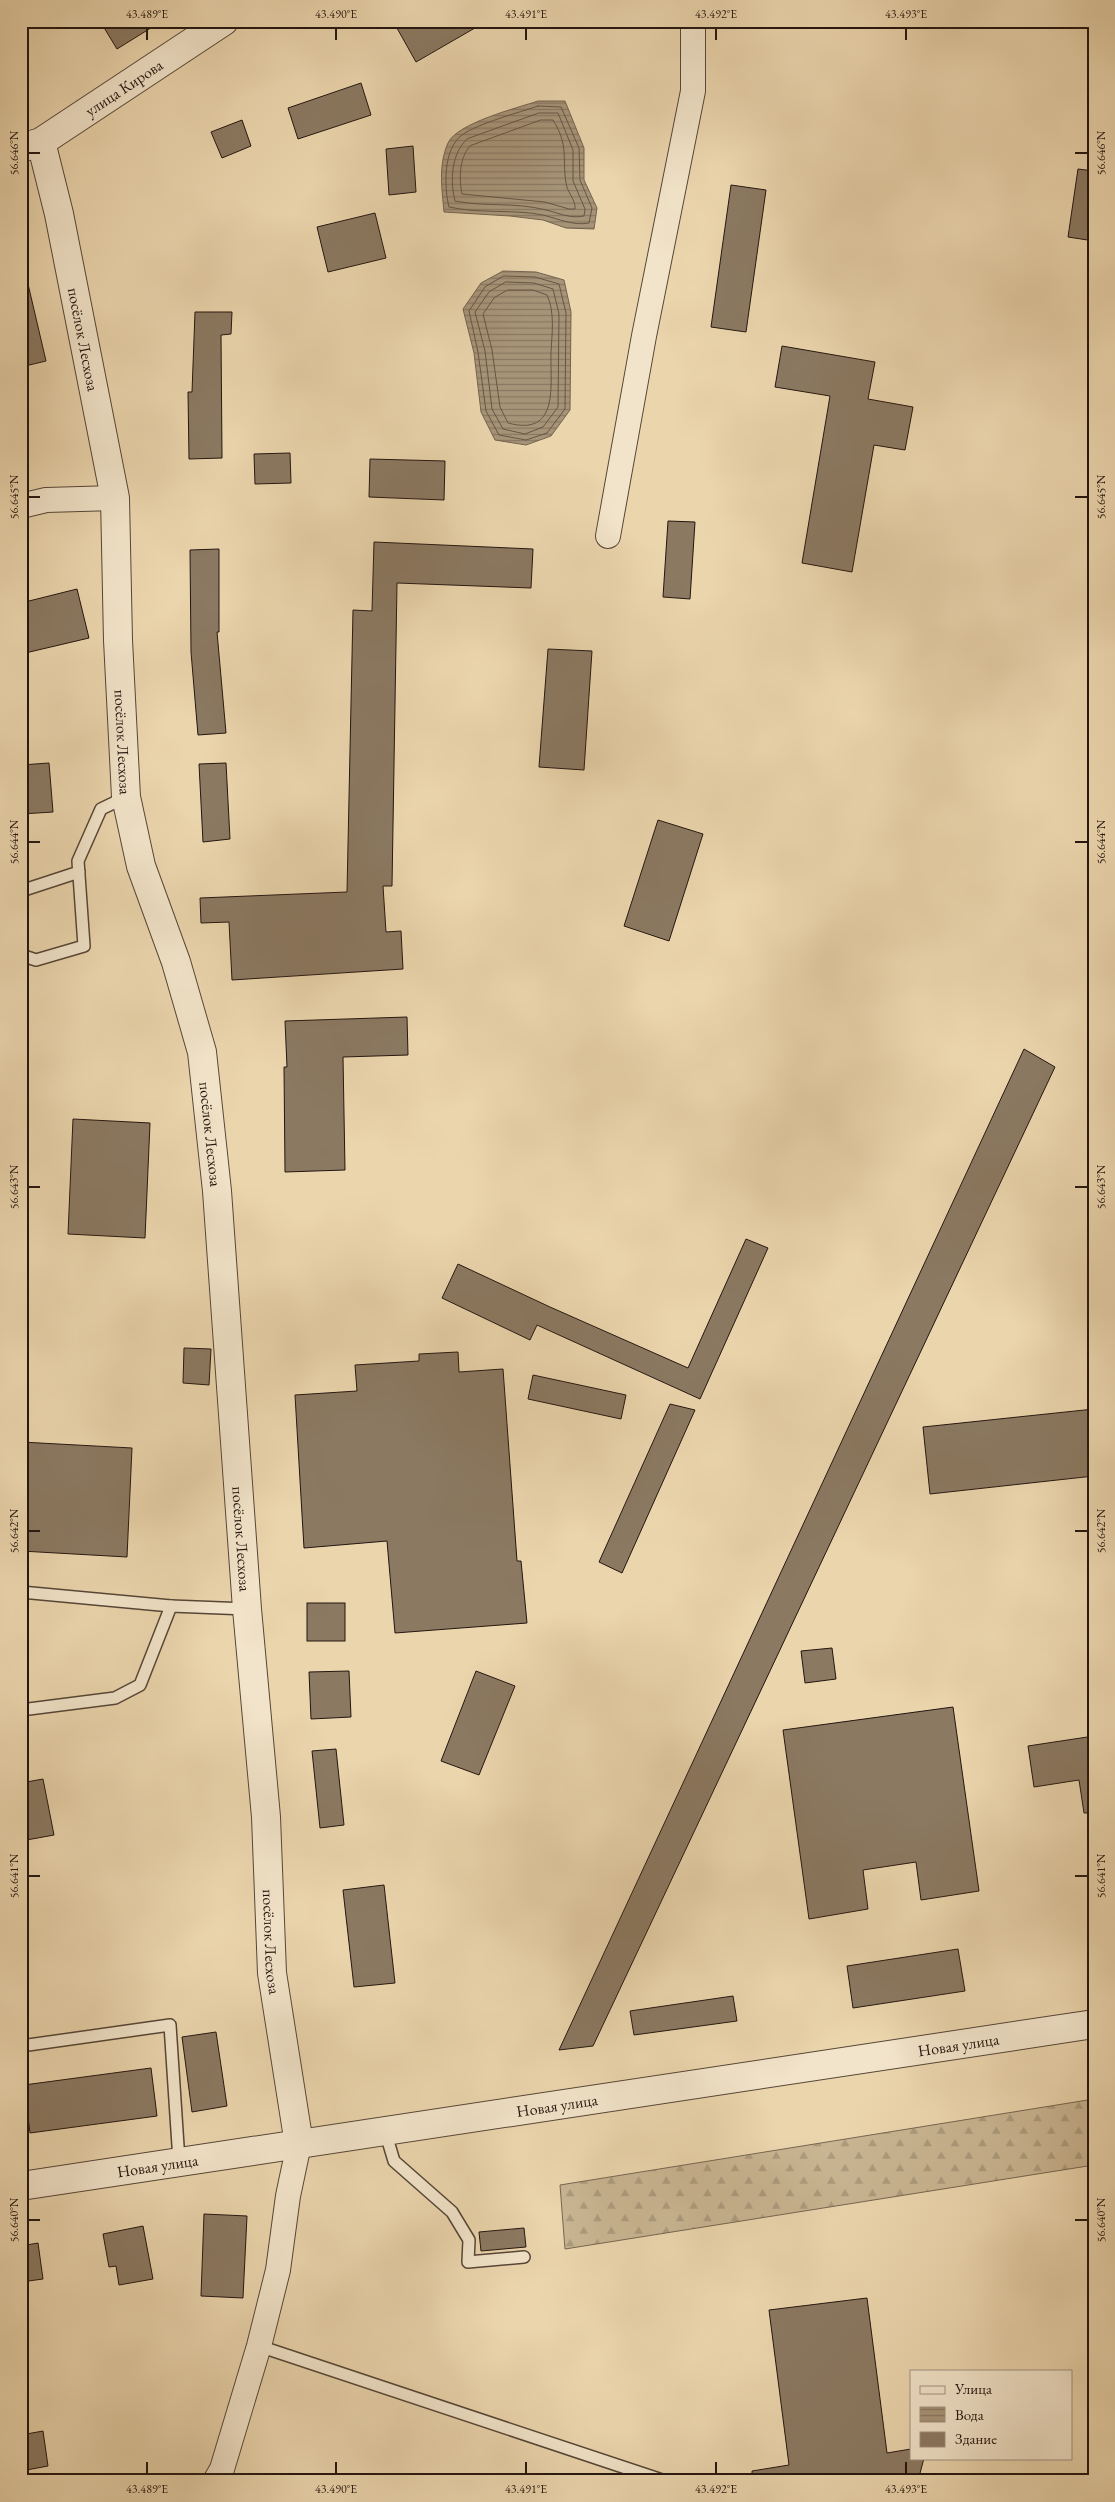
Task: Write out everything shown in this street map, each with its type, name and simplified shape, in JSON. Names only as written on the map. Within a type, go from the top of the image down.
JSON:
[{"type":"street","name":"улица Кирова","points":[[31,145],[224,21]]},
{"type":"street","points":[[608,536],[644,336],[693,91],[693,21]]},
{"type":"street","name":"посёлок Лесхоза","points":[[31,145],[58,214],[115,498],[118,640],[126,796],[141,866],[176,962],[202,1052],[217,1192],[247,1610],[266,1817],[272,1973],[299,2144]]},
{"type":"street","points":[[21,506],[46,500],[115,498]]},
{"type":"street","name":"Новая улица","points":[[21,2186],[1094,2024]]},
{"type":"street","points":[[215,2481],[222,2469],[259,2346],[278,2270],[288,2196],[299,2144]]},
{"type":"lane","points":[[21,955],[36,960],[84,946],[78,861],[102,809],[126,796]]},
{"type":"lane","points":[[21,890],[79,872]]},
{"type":"lane","points":[[21,1592],[171,1606],[247,1610]]},
{"type":"lane","points":[[21,1710],[115,1698],[140,1684],[171,1606]]},
{"type":"lane","points":[[21,2046],[170,2025],[179,2161]]},
{"type":"lane","points":[[385,2131],[394,2161],[452,2212],[469,2240],[468,2262],[524,2257]]},
{"type":"lane","points":[[259,2346],[665,2481]]},
{"type":"green space","points":[[1094,2099],[1094,2165],[565,2249],[560,2185]]},
{"type":"water","points":[[538,101],[565,101],[584,148],[584,180],[597,208],[594,229],[566,228],[543,220],[510,216],[444,212],[442,169],[448,143],[463,129],[475,123]]},
{"type":"water","points":[[503,271],[536,272],[564,280],[571,312],[570,410],[551,436],[526,445],[495,440],[481,412],[474,353],[463,309],[481,283]]},
{"type":"building","points":[[100,21],[162,21],[117,49]]},
{"type":"building","points":[[393,21],[487,21],[416,62]]},
{"type":"building","points":[[361,83],[371,115],[298,139],[288,108]]},
{"type":"building","points":[[242,120],[251,146],[222,158],[211,132]]},
{"type":"building","points":[[413,146],[416,192],[389,195],[386,149]]},
{"type":"building","points":[[1078,169],[1094,171],[1094,241],[1068,237]]},
{"type":"building","points":[[731,185],[766,190],[746,332],[711,327]]},
{"type":"building","points":[[375,213],[386,258],[328,272],[317,227]]},
{"type":"building","points":[[28,284],[46,361],[21,367],[21,285]]},
{"type":"building","points":[[195,312],[232,312],[231,334],[221,335],[222,458],[189,459],[188,392],[192,392]]},
{"type":"building","points":[[782,346],[875,362],[868,399],[913,407],[905,450],[874,445],[852,572],[802,563],[830,396],[775,387]]},
{"type":"building","points":[[290,453],[291,483],[255,484],[254,454]]},
{"type":"building","points":[[370,459],[445,461],[444,500],[369,497]]},
{"type":"building","points":[[668,521],[695,522],[690,599],[663,597]]},
{"type":"building","points":[[374,542],[533,549],[531,588],[397,583],[392,886],[383,886],[386,932],[401,931],[403,969],[232,980],[229,922],[201,923],[200,898],[347,892],[353,610],[372,611]]},
{"type":"building","points":[[219,549],[219,632],[217,632],[226,733],[198,735],[191,652],[190,550]]},
{"type":"building","points":[[77,589],[89,638],[21,654],[21,603]]},
{"type":"building","points":[[548,649],[592,651],[584,770],[539,767]]},
{"type":"building","points":[[49,763],[53,812],[21,814],[21,765]]},
{"type":"building","points":[[226,763],[230,839],[203,842],[199,764]]},
{"type":"building","points":[[658,820],[703,834],[669,941],[624,926]]},
{"type":"building","points":[[407,1017],[408,1055],[343,1057],[345,1170],[285,1172],[284,1067],[287,1067],[285,1021]]},
{"type":"building","points":[[1024,1049],[1055,1067],[593,2046],[559,2050]]},
{"type":"building","points":[[73,1119],[150,1123],[145,1238],[68,1234]]},
{"type":"building","points":[[746,1239],[768,1248],[700,1399],[537,1325],[530,1340],[442,1298],[458,1264],[688,1368]]},
{"type":"building","points":[[184,1348],[211,1349],[209,1385],[183,1383]]},
{"type":"building","points":[[458,1352],[459,1372],[503,1369],[517,1561],[521,1561],[527,1623],[395,1633],[387,1541],[304,1548],[295,1395],[357,1391],[355,1365],[419,1361],[419,1354]]},
{"type":"building","points":[[533,1375],[626,1395],[621,1419],[528,1399]]},
{"type":"building","points":[[670,1404],[695,1410],[622,1573],[599,1562]]},
{"type":"building","points":[[1094,1409],[1094,1476],[930,1494],[923,1427]]},
{"type":"building","points":[[21,1442],[132,1448],[127,1557],[21,1551]]},
{"type":"building","points":[[307,1603],[345,1603],[345,1641],[307,1641]]},
{"type":"building","points":[[832,1648],[836,1679],[805,1683],[801,1651]]},
{"type":"building","points":[[349,1671],[351,1717],[311,1719],[309,1672]]},
{"type":"building","points":[[476,1671],[515,1686],[479,1775],[441,1761]]},
{"type":"building","points":[[953,1707],[979,1891],[921,1900],[916,1862],[863,1870],[868,1909],[809,1919],[783,1730]]},
{"type":"building","points":[[1094,1736],[1094,1813],[1084,1813],[1079,1780],[1034,1787],[1028,1746]]},
{"type":"building","points":[[336,1749],[344,1825],[320,1828],[312,1751]]},
{"type":"building","points":[[43,1779],[54,1835],[21,1841],[21,1783]]},
{"type":"building","points":[[384,1885],[395,1983],[354,1987],[343,1890]]},
{"type":"building","points":[[958,1949],[965,1991],[853,2008],[847,1966]]},
{"type":"building","points":[[733,1996],[737,2021],[634,2035],[630,2011]]},
{"type":"building","points":[[216,2032],[227,2106],[192,2112],[182,2037]]},
{"type":"building","points":[[151,2068],[157,2116],[30,2133],[24,2085]]},
{"type":"building","points":[[204,2214],[247,2216],[243,2298],[201,2296]]},
{"type":"building","points":[[143,2226],[153,2279],[119,2285],[116,2266],[109,2267],[103,2234]]},
{"type":"building","points":[[524,2228],[526,2247],[481,2251],[479,2232]]},
{"type":"building","points":[[38,2243],[43,2279],[21,2282],[21,2246]]},
{"type":"building","points":[[867,2298],[887,2453],[910,2449],[910,2460],[923,2460],[918,2481],[752,2481],[752,2471],[789,2465],[769,2310]]},
{"type":"building","points":[[43,2431],[48,2466],[21,2471],[21,2435]]}]
